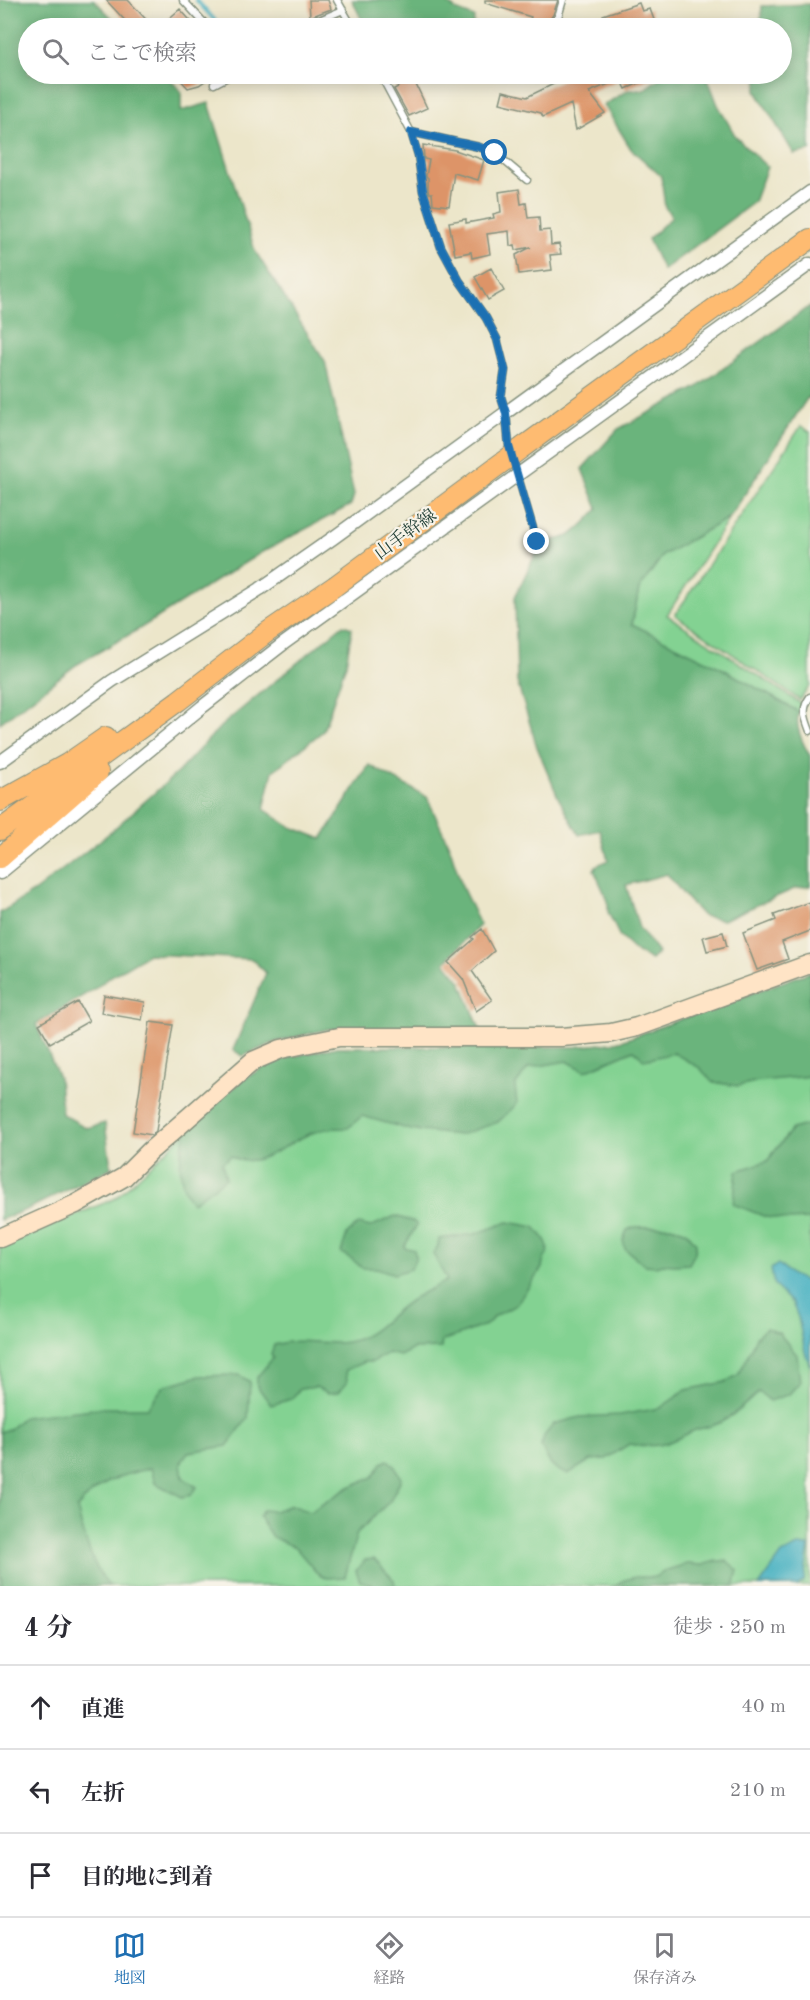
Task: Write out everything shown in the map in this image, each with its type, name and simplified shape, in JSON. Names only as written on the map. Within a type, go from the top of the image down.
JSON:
[{"type":"main road","name":"山手幹線","points":[[0,830],[178,701],[266,633],[334,586],[810,239]]},
{"type":"main road","points":[[0,801],[67,764],[266,633]]},
{"type":"main road","points":[[0,858],[178,701]]},
{"type":"street","points":[[0,762],[112,681],[260,589],[810,192]]},
{"type":"street","points":[[0,873],[250,668],[810,264]]},
{"type":"street","points":[[0,1238],[76,1204],[123,1177],[253,1061],[281,1049],[339,1037],[561,1037],[611,1033],[655,1021],[810,964]]},
{"type":"lane","points":[[183,0],[200,18]]},
{"type":"lane","points":[[337,0],[347,18]]},
{"type":"lane","points":[[557,18],[563,0]]},
{"type":"lane","points":[[324,18],[343,10]]},
{"type":"lane","points":[[385,84],[411,132],[418,155],[423,191],[441,247],[497,339],[505,370],[501,397],[506,413],[509,446],[537,542]]},
{"type":"lane","points":[[411,132],[479,147],[495,153],[528,180]]},
{"type":"lane","points":[[810,697],[804,712],[810,731]]},
{"type":"green space","points":[[0,0],[94,0],[112,18],[18,18],[18,84],[174,84],[181,91],[181,111],[209,103],[255,251],[325,361],[354,495],[351,505],[262,552],[139,629],[76,665],[0,723]]},
{"type":"green space","points":[[352,0],[443,0],[458,11],[474,17],[474,18],[361,18]]},
{"type":"green space","points":[[810,4],[810,151],[794,154],[756,91],[757,84],[792,84],[792,18],[761,18],[762,6]]},
{"type":"green space","points":[[651,84],[710,84],[718,105],[736,137],[767,167],[754,202],[663,270],[648,239],[672,217],[665,207],[661,176],[631,149],[604,105],[628,90],[643,90]]},
{"type":"green space","points":[[810,306],[810,398],[808,397],[730,517],[663,555],[639,589],[632,624],[723,669],[799,712],[798,729],[810,756],[810,886],[794,889],[723,920],[703,916],[667,874],[626,885],[639,928],[658,953],[651,960],[634,950],[620,937],[608,912],[608,901],[594,870],[596,866],[608,860],[600,830],[579,835],[558,797],[537,747],[517,682],[515,597],[541,542],[560,539],[574,533],[598,509],[582,469],[618,429],[696,388]]},
{"type":"green space","points":[[801,426],[810,432],[810,686],[800,700],[675,615]]},
{"type":"green space","points":[[730,517],[667,615],[803,705],[799,712],[723,669],[632,625],[639,589],[663,555]]},
{"type":"green space","points":[[343,625],[352,628],[346,664],[323,731],[273,771],[264,809],[289,826],[322,839],[369,765],[427,797],[450,848],[463,889],[480,925],[445,962],[461,982],[480,1029],[328,1029],[276,1042],[243,1056],[233,1050],[266,973],[252,959],[148,954],[36,1024],[59,1078],[62,1114],[87,1128],[105,1123],[111,1168],[28,1209],[0,1220],[0,913],[35,891],[107,835],[178,772],[221,726]]},
{"type":"green space","points":[[810,972],[810,1586],[0,1586],[0,1247],[116,1198],[240,1081],[337,1047],[574,1047],[612,1043]]},
{"type":"green space","points":[[810,972],[810,1076],[759,1081],[738,1086],[712,1082],[700,1068],[674,1053],[644,1060],[634,1050],[585,1071],[567,1061],[528,1068],[515,1086],[517,1104],[498,1122],[460,1135],[411,1130],[362,1116],[348,1128],[316,1131],[262,1158],[241,1160],[231,1156],[222,1163],[226,1178],[192,1203],[184,1187],[180,1168],[187,1131],[240,1081],[276,1060],[337,1047],[574,1047],[612,1043]]},
{"type":"green space","points":[[810,1124],[810,1219],[788,1220],[766,1217],[733,1204],[737,1171],[767,1161],[792,1129]]},
{"type":"green space","points":[[395,1216],[417,1225],[404,1247],[414,1250],[416,1257],[411,1269],[394,1274],[377,1268],[362,1268],[341,1253],[347,1234],[359,1224],[370,1227]]},
{"type":"green space","points":[[508,1222],[535,1227],[545,1239],[548,1250],[542,1268],[516,1305],[495,1316],[486,1325],[442,1341],[441,1348],[413,1349],[400,1356],[388,1353],[372,1362],[364,1362],[346,1370],[347,1382],[339,1392],[328,1393],[316,1387],[300,1389],[291,1399],[271,1405],[257,1386],[257,1377],[273,1358],[271,1354],[274,1345],[293,1341],[338,1343],[365,1336],[411,1300],[447,1280],[433,1254],[439,1239],[475,1234]]},
{"type":"green space","points":[[671,1226],[687,1232],[696,1243],[695,1253],[689,1264],[645,1265],[625,1249],[623,1240],[627,1230],[634,1227]]},
{"type":"green space","points":[[766,1328],[779,1333],[797,1355],[800,1382],[789,1394],[770,1401],[759,1392],[738,1411],[711,1426],[662,1444],[647,1446],[629,1444],[606,1459],[591,1460],[568,1474],[558,1470],[548,1460],[541,1446],[544,1436],[554,1424],[580,1417],[620,1415],[660,1408],[686,1390],[725,1382],[738,1375],[756,1337]]},
{"type":"green space","points":[[239,1375],[250,1382],[248,1418],[227,1446],[188,1452],[181,1463],[183,1478],[197,1487],[191,1495],[182,1497],[155,1483],[151,1468],[110,1481],[93,1492],[77,1508],[94,1561],[104,1580],[110,1586],[2,1586],[3,1579],[0,1576],[0,1432],[10,1429],[23,1417],[103,1408],[147,1408],[164,1386],[199,1376]]},
{"type":"green space","points":[[388,1460],[395,1466],[401,1479],[390,1501],[357,1533],[345,1577],[326,1578],[316,1572],[295,1547],[272,1537],[259,1517],[263,1510],[274,1511],[291,1505],[310,1512],[349,1487],[373,1477],[382,1463]]},
{"type":"green space","points":[[374,1559],[394,1580],[395,1586],[375,1586],[360,1581],[356,1571],[365,1560]]},
{"type":"green space","points":[[727,1561],[738,1570],[734,1586],[614,1586],[635,1577],[655,1577],[667,1570],[687,1564],[702,1565]]},
{"type":"water","points":[[778,1264],[792,1275],[810,1283],[810,1366],[798,1317],[792,1303],[774,1285],[771,1269]]},
{"type":"water","points":[[798,1546],[809,1546],[804,1581],[797,1586],[759,1586],[782,1554]]},
{"type":"building","points":[[106,0],[128,0],[145,18],[123,18]]},
{"type":"building","points":[[309,0],[328,0],[331,9],[310,17]]},
{"type":"building","points":[[485,0],[558,0],[551,18],[531,18],[485,3]]},
{"type":"building","points":[[639,3],[642,11],[650,9],[653,18],[604,18],[603,15]]},
{"type":"building","points":[[180,9],[188,18],[170,18]]},
{"type":"building","points":[[184,84],[200,84],[199,85],[188,88]]},
{"type":"building","points":[[396,84],[416,84],[427,108],[409,116],[394,89],[398,87]]},
{"type":"building","points":[[554,84],[609,84],[589,92],[605,113],[576,130],[571,104],[543,117],[541,113],[500,103],[503,91],[527,97]]},
{"type":"building","points":[[624,84],[637,84],[626,89]]},
{"type":"building","points":[[423,145],[455,150],[484,160],[478,180],[454,173],[449,206],[433,204],[426,176],[429,160],[424,159]]},
{"type":"building","points":[[519,189],[521,204],[526,203],[528,218],[539,217],[540,231],[550,230],[551,245],[559,244],[561,254],[550,255],[552,270],[519,274],[516,255],[531,247],[516,250],[515,245],[510,246],[509,231],[487,234],[490,254],[472,258],[471,252],[455,255],[449,222],[466,219],[466,223],[494,218],[493,214],[501,212],[499,192]]},
{"type":"building","points":[[491,268],[504,291],[488,300],[475,277]]},
{"type":"building","points":[[810,902],[810,931],[782,942],[788,959],[757,970],[743,933],[776,920],[774,915]]},
{"type":"building","points":[[482,929],[494,951],[472,971],[492,1000],[476,1011],[463,979],[448,962]]},
{"type":"building","points":[[723,932],[727,946],[707,951],[703,937]]},
{"type":"building","points":[[104,995],[145,1002],[142,1020],[101,1013]]},
{"type":"building","points":[[78,1002],[89,1021],[50,1043],[39,1024]]},
{"type":"building","points":[[150,1022],[173,1025],[156,1131],[152,1135],[133,1132]]},
{"type":"waterway","points":[[196,0],[213,18]]},
{"type":"route","points":[[495,153],[479,147],[411,132],[418,155],[423,191],[441,247],[497,339],[505,370],[501,397],[506,413],[509,446],[537,542]]}]
